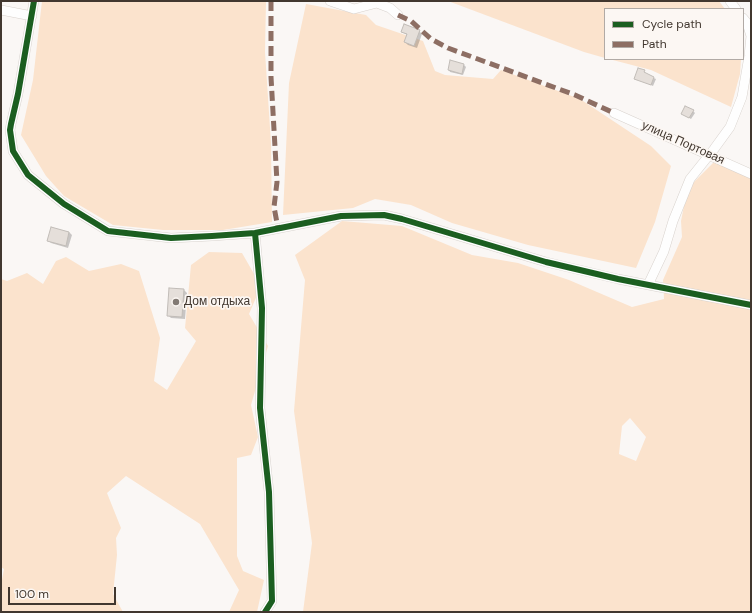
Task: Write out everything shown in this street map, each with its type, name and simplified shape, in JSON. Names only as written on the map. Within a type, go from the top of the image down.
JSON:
[{"type":"street","points":[[34,1],[18,94],[10,130],[13,151],[28,176],[64,204],[108,231],[171,238],[254,233],[341,216],[384,215],[546,262],[648,285],[751,305]]},
{"type":"street","points":[[330,1],[354,9],[377,3],[390,8],[398,15]]},
{"type":"street","points":[[1,10],[32,16]]},
{"type":"street","points":[[648,285],[664,251],[673,221],[690,179],[710,155],[730,127],[742,97],[750,56],[751,36],[744,20]]},
{"type":"street","name":"улица Портовая","points":[[614,113],[751,174]]},
{"type":"street","points":[[1,122],[11,124]]},
{"type":"street","points":[[254,233],[262,308],[260,408],[269,492],[272,601],[265,612]]},
{"type":"shaded area","points":[[42,1],[266,1],[265,52],[271,143],[272,222],[223,230],[163,230],[113,225],[64,196],[46,176],[21,135],[33,80]]},
{"type":"shaded area","points":[[448,1],[719,1],[724,8],[604,8],[604,58],[584,52]]},
{"type":"shaded area","points":[[306,4],[366,15],[376,25],[423,41],[435,71],[445,75],[493,79],[501,70],[580,99],[651,146],[671,166],[655,222],[636,268],[528,245],[452,223],[411,205],[375,199],[353,208],[283,215],[289,83]]},
{"type":"shaded area","points":[[613,60],[741,60],[740,74],[731,107],[651,70]]},
{"type":"shaded area","points":[[718,158],[751,169],[751,612],[303,612],[312,543],[294,411],[305,280],[295,255],[342,221],[402,226],[472,255],[518,263],[569,280],[632,307],[664,299],[663,280],[682,237],[681,221],[685,201],[692,184]],"holes":[[[630,418],[646,437],[636,461],[619,454],[622,426]]]},
{"type":"shaded area","points":[[209,252],[242,253],[261,286],[249,314],[268,346],[251,405],[258,437],[251,455],[237,458],[237,556],[243,571],[264,580],[257,612],[229,612],[239,590],[200,524],[126,476],[107,493],[121,528],[116,538],[117,555],[113,594],[123,612],[1,612],[1,585],[4,569],[1,567],[1,279],[7,281],[27,273],[43,284],[56,261],[66,257],[89,271],[121,264],[139,271],[160,338],[154,381],[167,390],[196,341],[185,328],[191,265]]},
{"type":"building","points":[[404,24],[420,30],[414,46],[404,42],[407,34],[401,32]]},
{"type":"building","points":[[450,60],[464,64],[462,74],[448,70]]},
{"type":"building","points":[[638,68],[645,70],[644,72],[654,77],[651,85],[634,79]]},
{"type":"building","points":[[685,106],[694,110],[689,118],[681,114]]},
{"type":"building","points":[[51,227],[69,232],[66,246],[47,241]]},
{"type":"building","name":"Дом отдыха","points":[[169,288],[184,289],[182,317],[167,316]]},
{"type":"marked path","points":[[271,1],[271,77],[277,182],[274,207],[278,228]]},
{"type":"marked path","points":[[398,15],[411,21],[431,39],[448,48],[575,95],[614,113]]},
{"type":"cycle path","points":[[34,1],[18,94],[10,130],[13,151],[28,175],[64,204],[108,231],[171,238],[212,236],[255,233],[341,216],[384,215],[546,262],[618,279],[751,305]]},
{"type":"cycle path","points":[[255,233],[262,308],[260,408],[269,492],[272,601],[265,612]]},
{"type":"place","name":"Дом отдыха","points":[[176,302]]}]
